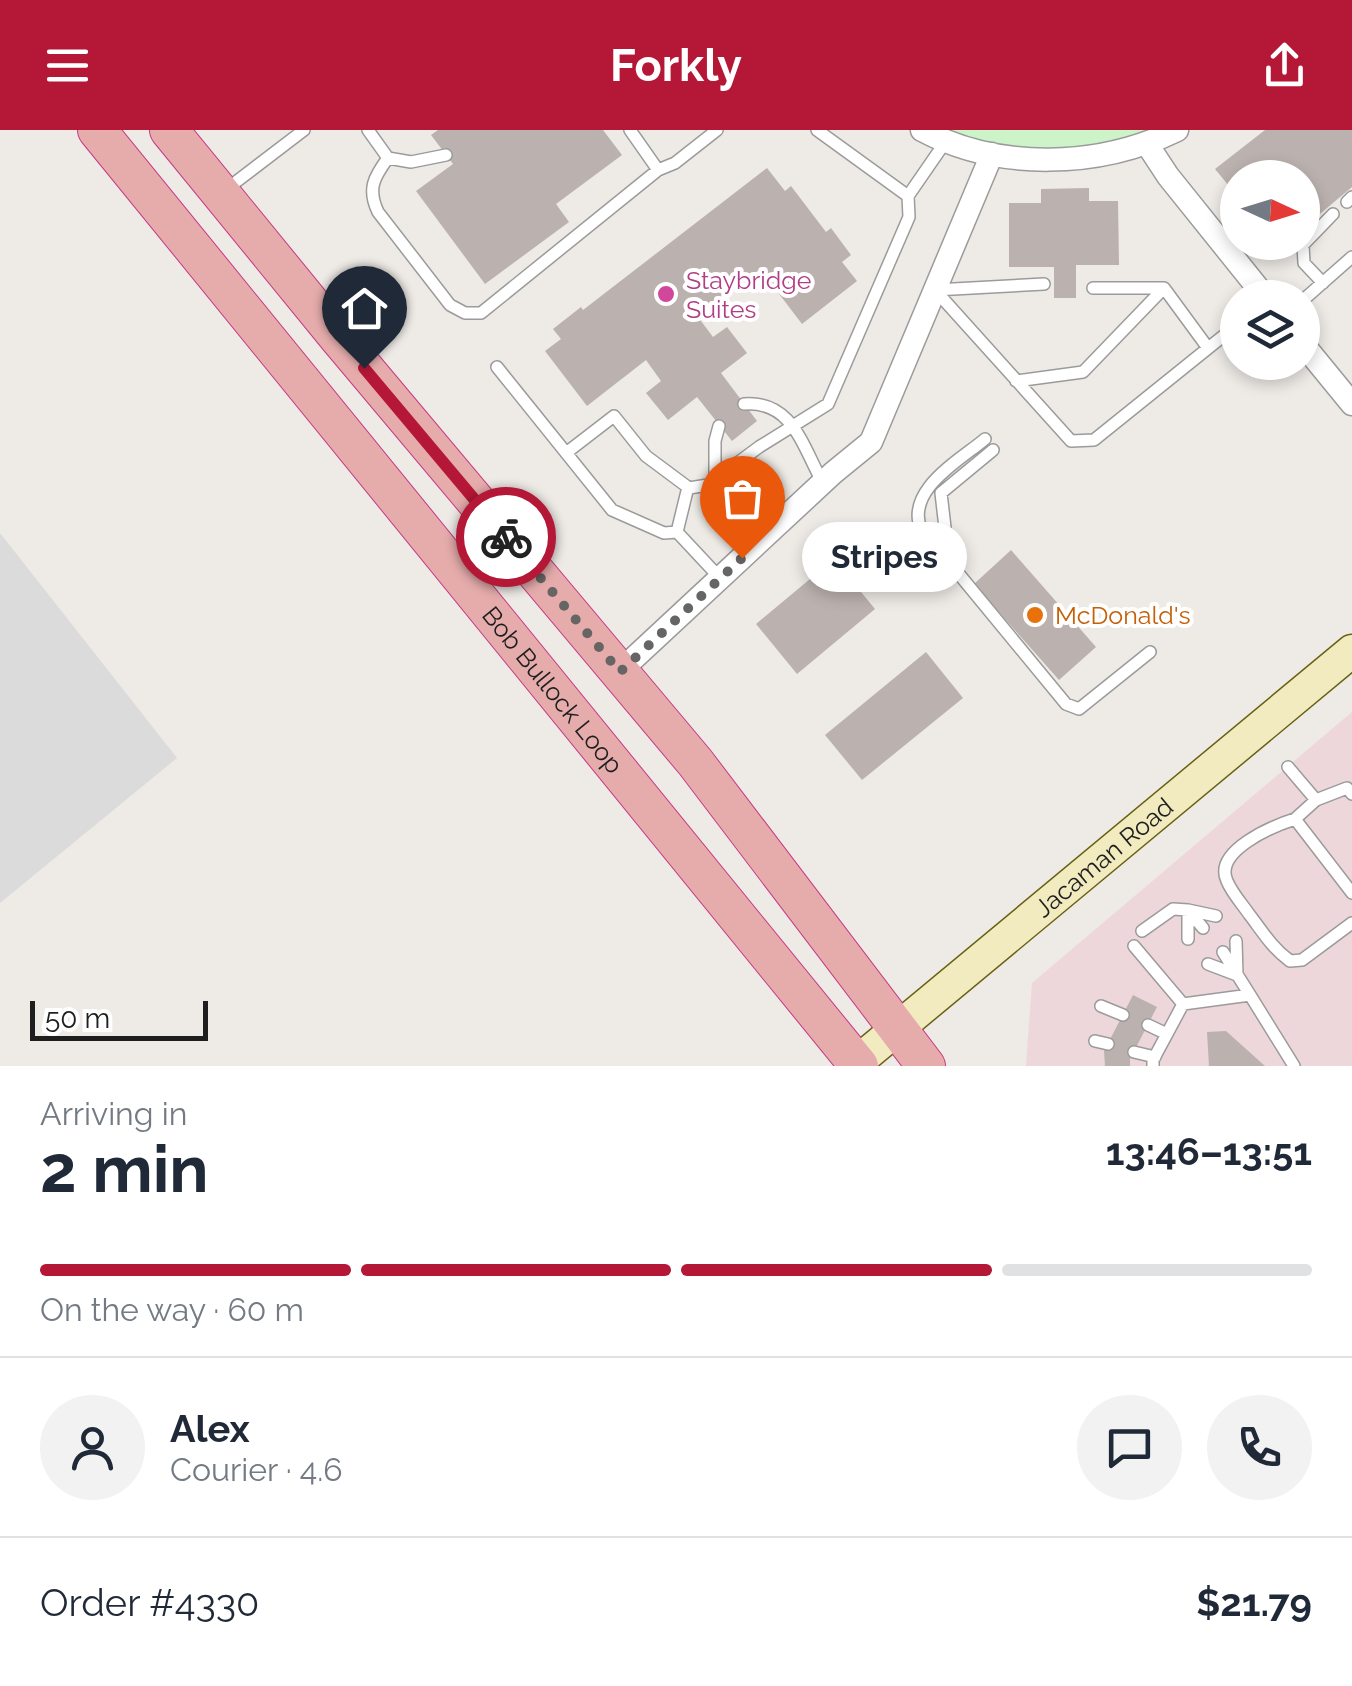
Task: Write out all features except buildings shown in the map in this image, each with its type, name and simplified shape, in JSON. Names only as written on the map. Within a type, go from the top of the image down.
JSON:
[{"type":"highway","name":"Bob Bullock Loop","points":[[97,130],[856,1065]]},
{"type":"highway","points":[[168,130],[696,762],[926,1066]]},
{"type":"main road","name":"Jacaman Road","points":[[856,1065],[1352,651]]},
{"type":"street","points":[[922,130],[992,154],[1065,158],[1104,156],[1148,144],[1176,130]]},
{"type":"street","points":[[1148,144],[1168,176],[1252,280]]},
{"type":"street","points":[[620,672],[871,442],[992,154]]},
{"type":"street","points":[[1320,365],[1352,404]]},
{"type":"lane","points":[[220,194],[304,130]]},
{"type":"lane","points":[[368,130],[388,158],[412,162],[446,155]]},
{"type":"lane","points":[[630,130],[658,170]]},
{"type":"lane","points":[[388,158],[373,178],[372,199],[378,212],[450,305],[465,313],[481,313],[658,170],[675,163],[717,130]]},
{"type":"lane","points":[[817,130],[908,196]]},
{"type":"lane","points":[[566,454],[614,416],[646,456],[688,487],[708,485],[828,404],[909,218],[908,196],[946,141]]},
{"type":"lane","points":[[428,157],[437,142]]},
{"type":"lane","points":[[1323,283],[1304,263],[1302,244],[1332,214]]},
{"type":"lane","points":[[1320,286],[1352,257]]},
{"type":"lane","points":[[935,290],[1044,284]]},
{"type":"lane","points":[[1093,288],[1164,288]]},
{"type":"lane","points":[[1016,380],[1083,372],[1164,288]]},
{"type":"lane","points":[[1164,288],[1208,348]]},
{"type":"lane","points":[[935,290],[1071,441],[1094,440],[1220,339]]},
{"type":"lane","points":[[498,367],[612,510],[664,532],[678,532],[720,578]]},
{"type":"lane","points":[[744,404],[774,407],[794,424],[822,483]]},
{"type":"lane","points":[[715,479],[719,426]]},
{"type":"lane","points":[[985,439],[928,487],[919,502],[923,536],[1066,704],[1079,709],[1150,652]]},
{"type":"lane","points":[[949,562],[942,492],[993,450]]},
{"type":"lane","points":[[678,532],[688,487]]},
{"type":"lane","points":[[1288,768],[1316,800]]},
{"type":"lane","points":[[1350,788],[1316,800],[1294,818],[1269,828],[1236,850],[1226,863],[1224,878],[1276,951],[1290,961],[1302,960],[1352,923]]},
{"type":"lane","points":[[1294,818],[1352,894]]},
{"type":"lane","points":[[1142,932],[1174,909],[1216,916]]},
{"type":"lane","points":[[1188,910],[1203,928]]},
{"type":"lane","points":[[1188,910],[1188,940]]},
{"type":"lane","points":[[1236,941],[1237,975]]},
{"type":"lane","points":[[1134,946],[1183,1004]]},
{"type":"lane","points":[[1222,952],[1294,1066]]},
{"type":"lane","points":[[1208,964],[1237,975]]},
{"type":"lane","points":[[1183,1004],[1250,995]]},
{"type":"lane","points":[[1134,1052],[1154,1061],[1183,1004]]},
{"type":"lane","points":[[1101,1006],[1123,1015]]},
{"type":"lane","points":[[1148,1025],[1167,1034]]},
{"type":"shaded area","points":[[0,533],[177,758],[0,903]]},
{"type":"shaded area","points":[[1352,712],[1352,1066],[1026,1066],[1032,983]]},
{"type":"green space","points":[[947,130],[1160,130],[1108,148],[1025,151],[978,144]]},
{"type":"way so far","points":[[506,537],[620,672],[742,558]]},
{"type":"place","name":"Staybridge Suites","points":[[666,294]]},
{"type":"place","name":"Stripes","points":[[742,558]]},
{"type":"place","name":"McDonald's","points":[[1035,615]]},
{"type":"route","points":[[364,368],[506,537]]}]
